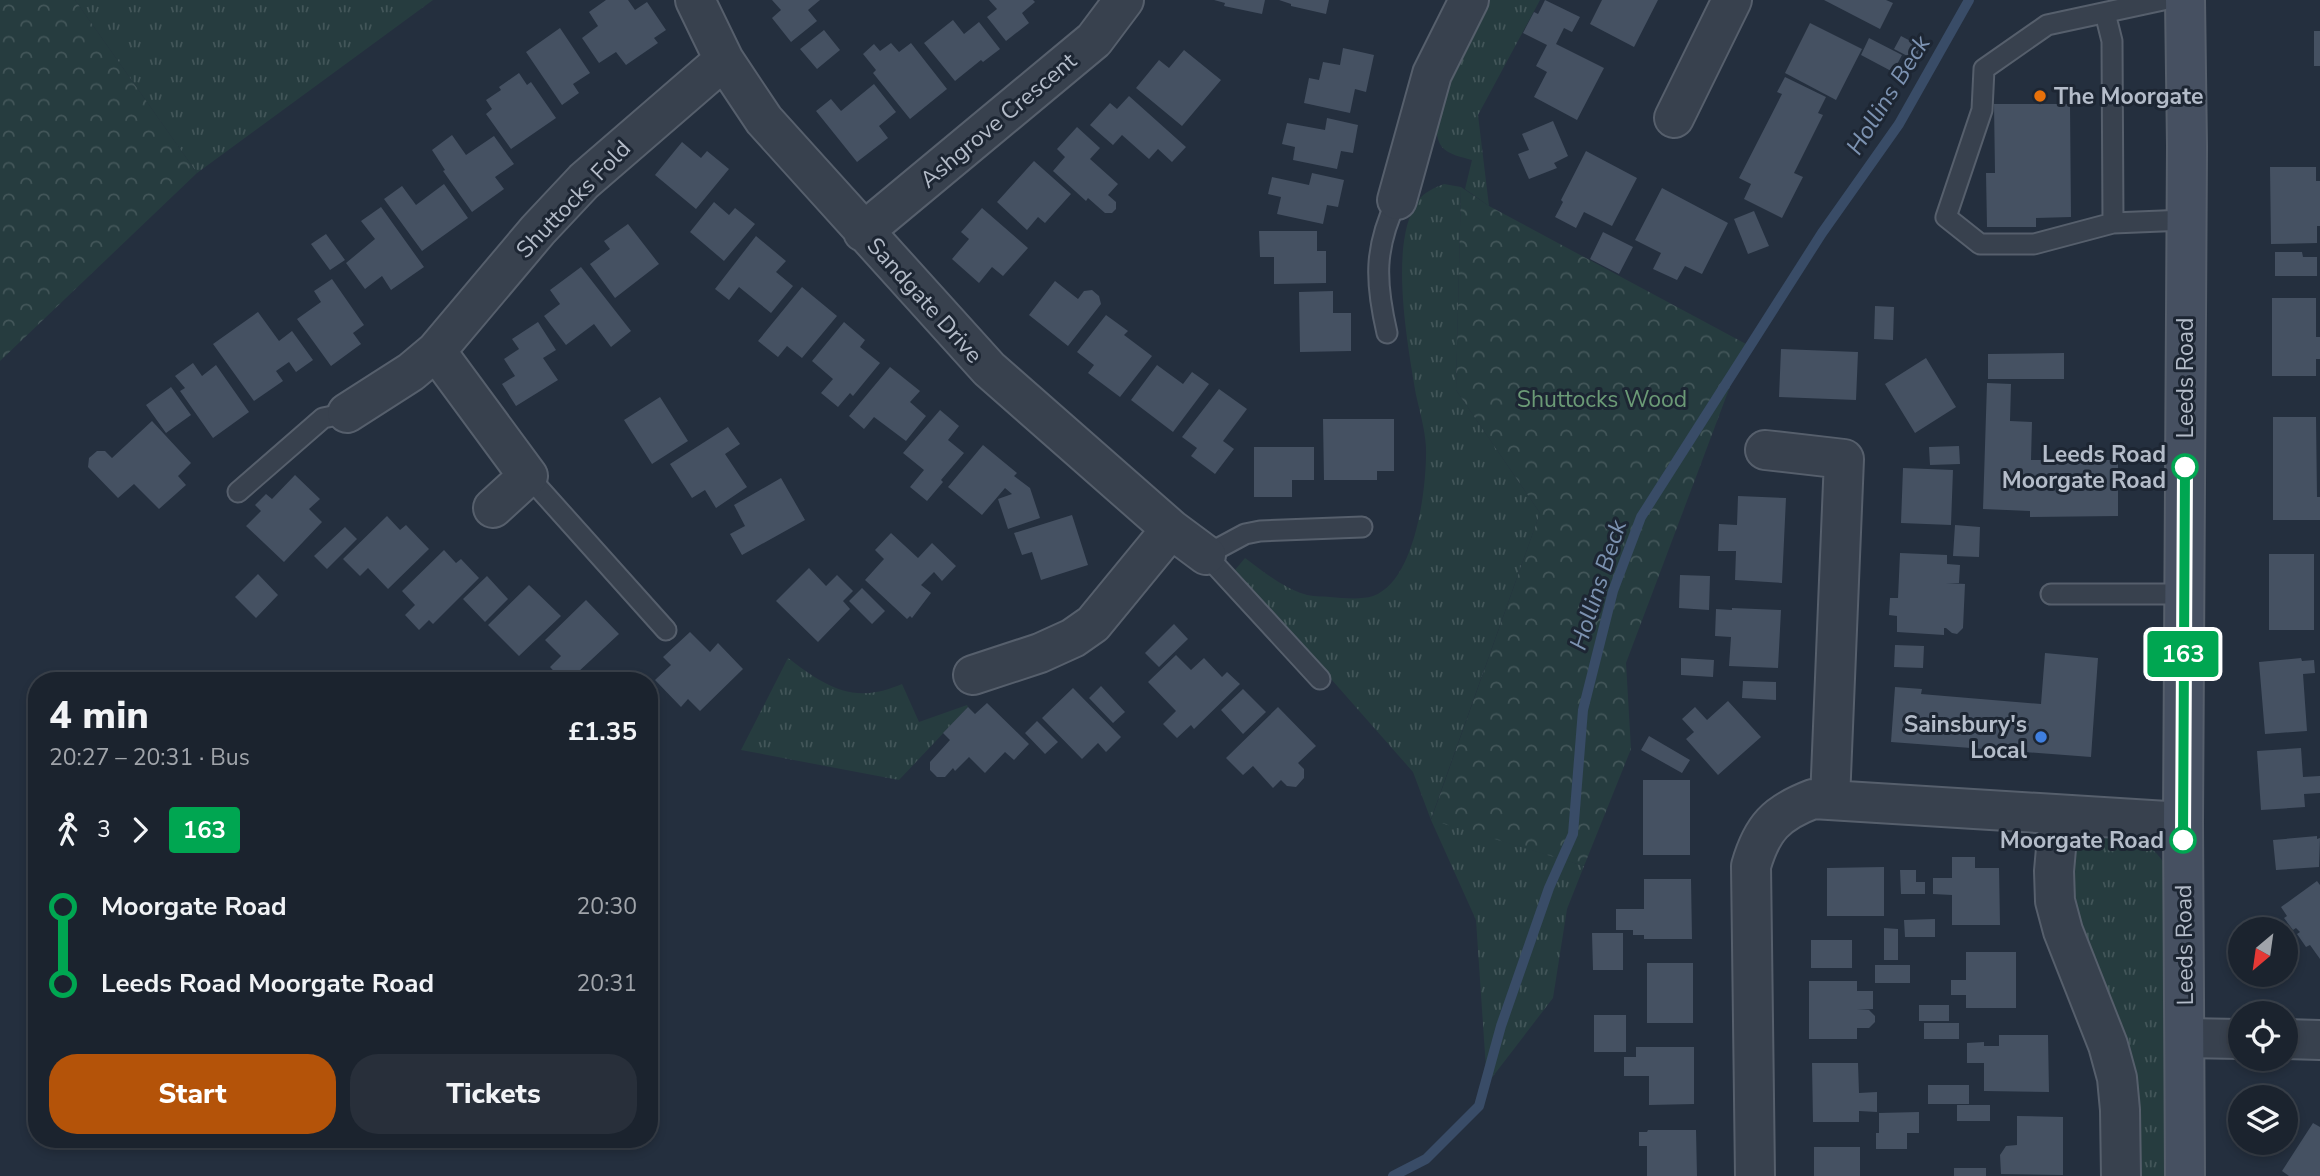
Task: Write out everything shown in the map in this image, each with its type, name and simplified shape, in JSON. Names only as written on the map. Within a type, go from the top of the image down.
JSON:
[{"type":"main road","name":"Leeds Road","points":[[2185,0],[2185,1176]]},
{"type":"street","name":"Sandgate Drive","points":[[695,0],[724,60],[764,120],[989,369],[1171,529],[1206,555]]},
{"type":"street","name":"Ashgrove Crescent","points":[[863,232],[1094,40],[1124,0]]},
{"type":"street","points":[[1397,200],[1432,74],[1469,0]]},
{"type":"street","points":[[1674,118],[1732,0]]},
{"type":"street","name":"Shuttocks Fold","points":[[347,412],[411,372],[436,351],[538,230],[584,181],[724,60]]},
{"type":"street","points":[[436,351],[528,476],[493,508]]},
{"type":"street","points":[[1765,450],[1844,459],[1830,800]]},
{"type":"street","points":[[973,675],[1040,653],[1073,638],[1093,624],[1171,529]]},
{"type":"street","points":[[1755,1176],[1751,866],[1758,843],[1771,822],[1790,807],[1813,799],[2183,822]]},
{"type":"street","points":[[2059,815],[2054,871],[2055,901],[2063,931],[2108,1045],[2117,1078],[2120,1176]]},
{"type":"street","points":[[2185,1038],[2228,1039]]},
{"type":"street","points":[[2298,1039],[2320,1040]]},
{"type":"lane","points":[[2163,0],[2047,25],[1984,69],[1982,110],[1946,217],[1980,244],[2034,244],[2113,223],[2186,220]]},
{"type":"lane","points":[[2105,13],[2112,41],[2113,223]]},
{"type":"lane","points":[[1387,333],[1379,293],[1379,252],[1385,226],[1397,200]]},
{"type":"lane","points":[[238,492],[323,418],[347,412]]},
{"type":"lane","points":[[528,476],[666,630]]},
{"type":"lane","points":[[1320,679],[1206,555],[1245,534],[1260,531],[1362,527]]},
{"type":"lane","points":[[2051,594],[2184,594]]},
{"type":"green space","points":[[0,0],[75,0],[197,173],[0,361]]},
{"type":"green space","points":[[75,0],[433,0],[197,173]]},
{"type":"green space","points":[[1490,0],[1540,0],[1478,115],[1489,206],[1465,189],[1472,160],[1445,150],[1437,133],[1438,116],[1451,73]]},
{"type":"green space","points":[[1444,184],[1461,187],[1456,390],[1540,513],[1431,819],[1584,866],[1567,909],[1553,998],[1487,1084],[1476,920],[1431,820],[1413,772],[1235,570],[1245,558],[1273,579],[1297,592],[1310,596],[1352,598],[1373,596],[1388,587],[1400,572],[1416,530],[1426,464],[1426,447],[1405,323],[1402,268],[1404,242],[1409,219],[1418,201],[1426,193]]},
{"type":"green space","name":"Shuttocks Wood","points":[[1461,187],[1489,206],[1746,344],[1626,663],[1631,749],[1584,866],[1431,820],[1540,513],[1456,390]]},
{"type":"green space","points":[[788,658],[829,685],[851,692],[879,691],[902,684],[919,722],[967,705],[968,707],[899,780],[741,750]]},
{"type":"green space","points":[[2097,833],[2128,838],[2146,845],[2166,867],[2166,1176],[2138,1176],[2076,922],[2070,883],[2072,859],[2085,840]]},
{"type":"building","points":[[606,0],[628,0],[635,10],[647,2],[666,30],[654,38],[658,43],[626,65],[616,52],[599,63],[582,38],[598,26],[589,12]]},
{"type":"building","points":[[772,0],[820,0],[808,10],[817,21],[791,42],[772,18],[781,10]]},
{"type":"building","points":[[989,0],[1033,0],[1035,2],[1022,13],[1029,23],[1006,41],[987,17],[997,9]]},
{"type":"building","points":[[1214,0],[1265,0],[1262,14],[1224,6],[1225,3]]},
{"type":"building","points":[[1279,0],[1329,0],[1326,14],[1291,6]]},
{"type":"building","points":[[1545,0],[1580,17],[1572,32],[1564,28],[1556,44],[1604,68],[1577,120],[1534,97],[1547,72],[1536,66],[1547,45],[1523,33],[1534,12],[1538,14]]},
{"type":"building","points":[[1602,0],[1658,0],[1634,47],[1590,24]]},
{"type":"building","points":[[1824,0],[1886,0],[1893,3],[1880,29]]},
{"type":"building","points":[[953,20],[964,34],[979,22],[1000,49],[955,81],[924,43]]},
{"type":"building","points":[[1810,23],[1862,49],[1836,100],[1785,73]]},
{"type":"building","points":[[560,28],[590,73],[573,84],[579,93],[562,105],[526,52]]},
{"type":"building","points":[[824,30],[840,50],[817,69],[800,49]]},
{"type":"building","points":[[2314,31],[2320,31],[2320,66],[2314,66]]},
{"type":"building","points":[[1901,36],[1924,48],[1917,61],[1894,49]]},
{"type":"building","points":[[1869,38],[1902,55],[1893,72],[1861,55]]},
{"type":"building","points":[[891,43],[899,52],[911,43],[947,89],[910,119],[873,73],[876,70],[863,54],[874,44],[880,51]]},
{"type":"building","points":[[1343,48],[1374,55],[1366,92],[1355,89],[1350,113],[1304,103],[1309,78],[1319,80],[1323,62],[1340,65]]},
{"type":"building","points":[[1184,50],[1221,80],[1182,126],[1136,88],[1159,60],[1169,68]]},
{"type":"building","points":[[519,73],[527,85],[531,82],[556,118],[511,149],[486,114],[492,109],[486,100]]},
{"type":"building","points":[[1785,77],[1826,97],[1818,113],[1823,115],[1794,173],[1803,177],[1782,218],[1744,199],[1751,184],[1739,178],[1782,94],[1777,92]]},
{"type":"building","points":[[874,84],[896,112],[879,126],[888,138],[857,162],[816,111],[831,99],[841,111]]},
{"type":"building","points":[[1129,96],[1186,147],[1172,162],[1158,149],[1149,159],[1122,135],[1113,145],[1090,125],[1110,103],[1117,109]]},
{"type":"building","points":[[1994,104],[2070,104],[2071,217],[2036,218],[2036,227],[1987,227],[1986,173],[1995,173]]},
{"type":"building","points":[[1327,118],[1358,125],[1353,153],[1341,151],[1337,169],[1293,160],[1295,147],[1282,144],[1287,123],[1325,130]]},
{"type":"building","points":[[1553,121],[1568,156],[1554,163],[1557,168],[1529,179],[1518,154],[1529,150],[1522,134]]},
{"type":"building","points":[[1077,127],[1100,148],[1090,159],[1118,184],[1108,195],[1116,202],[1116,209],[1112,213],[1105,213],[1088,198],[1086,201],[1053,171],[1065,157],[1057,149]]},
{"type":"building","points":[[452,135],[466,155],[494,136],[514,164],[495,177],[504,189],[472,212],[443,171],[445,170],[432,150]]},
{"type":"building","points":[[682,142],[701,158],[707,151],[729,169],[696,209],[655,175]]},
{"type":"building","points":[[1586,151],[1637,178],[1612,226],[1584,212],[1576,228],[1555,217]]},
{"type":"building","points":[[1034,161],[1071,194],[1045,223],[1038,217],[1027,230],[997,202]]},
{"type":"building","points":[[2270,167],[2316,167],[2316,181],[2320,181],[2320,226],[2317,226],[2317,243],[2271,244]]},
{"type":"building","points":[[1312,173],[1344,180],[1338,207],[1327,205],[1323,224],[1277,214],[1281,197],[1268,194],[1272,177],[1309,185]]},
{"type":"building","points":[[444,184],[468,218],[422,251],[384,199],[402,186],[416,205]]},
{"type":"building","points":[[1662,188],[1728,223],[1702,274],[1685,266],[1677,280],[1653,269],[1661,253],[1635,240]]},
{"type":"building","points":[[714,202],[729,215],[735,208],[755,224],[724,261],[690,232]]},
{"type":"building","points":[[381,207],[424,267],[391,290],[382,276],[365,289],[346,263],[375,239],[361,221]]},
{"type":"building","points":[[982,208],[1028,248],[1003,276],[992,267],[979,283],[952,259],[969,239],[961,232]]},
{"type":"building","points":[[1754,211],[1769,246],[1748,254],[1734,219]]},
{"type":"building","points":[[628,224],[659,264],[615,298],[590,264],[610,249],[604,241]]},
{"type":"building","points":[[1259,231],[1317,231],[1317,251],[1326,251],[1326,283],[1274,284],[1274,257],[1260,257]]},
{"type":"building","points":[[1603,232],[1633,247],[1619,274],[1590,259]]},
{"type":"building","points":[[326,234],[345,260],[330,270],[311,244]]},
{"type":"building","points":[[756,236],[786,261],[776,272],[793,286],[771,313],[739,287],[729,300],[715,289]]},
{"type":"building","points":[[2275,252],[2302,252],[2303,257],[2317,257],[2317,276],[2275,276]]},
{"type":"building","points":[[581,267],[631,331],[611,347],[594,324],[566,345],[544,316],[560,304],[550,290]]},
{"type":"building","points":[[332,279],[364,325],[353,333],[361,344],[331,366],[297,319],[321,302],[314,291]]},
{"type":"building","points":[[1055,281],[1078,299],[1084,291],[1092,290],[1099,296],[1101,304],[1068,346],[1029,315]]},
{"type":"building","points":[[802,287],[837,316],[802,358],[787,346],[778,357],[758,341]]},
{"type":"building","points":[[1333,291],[1333,313],[1351,313],[1351,351],[1300,352],[1299,292]]},
{"type":"building","points":[[2272,298],[2316,298],[2316,337],[2320,337],[2320,359],[2316,359],[2316,376],[2272,376]]},
{"type":"building","points":[[1875,306],[1894,307],[1893,340],[1874,339]]},
{"type":"building","points":[[258,312],[279,341],[292,331],[313,360],[296,372],[289,362],[276,371],[283,381],[254,401],[213,344]]},
{"type":"building","points":[[1106,315],[1128,331],[1124,335],[1152,356],[1120,397],[1088,373],[1094,365],[1077,352]]},
{"type":"building","points":[[538,322],[556,350],[543,358],[558,380],[516,406],[502,384],[515,376],[504,359],[519,349],[512,339]]},
{"type":"building","points":[[844,322],[865,340],[860,347],[880,363],[853,396],[850,393],[838,407],[821,393],[833,379],[812,361]]},
{"type":"building","points":[[1781,349],[1858,352],[1856,400],[1779,397]]},
{"type":"building","points":[[2064,353],[2064,379],[1988,379],[1988,354]]},
{"type":"building","points":[[1926,358],[1956,407],[1915,433],[1885,384]]},
{"type":"building","points":[[193,363],[202,376],[216,365],[249,412],[213,438],[180,391],[185,388],[175,376]]},
{"type":"building","points":[[1157,365],[1183,384],[1192,372],[1209,384],[1173,432],[1131,400]]},
{"type":"building","points":[[890,367],[920,391],[910,402],[926,416],[906,441],[874,417],[864,429],[849,416]]},
{"type":"building","points":[[1987,383],[2011,384],[2010,421],[2032,422],[2031,460],[2118,460],[2118,516],[2030,517],[2030,511],[1983,509]]},
{"type":"building","points":[[171,387],[191,415],[166,433],[146,405]]},
{"type":"building","points":[[1219,389],[1247,409],[1223,441],[1234,449],[1215,474],[1191,456],[1197,448],[1182,437]]},
{"type":"building","points":[[660,397],[688,441],[652,464],[624,420]]},
{"type":"building","points":[[940,410],[959,426],[948,440],[964,453],[927,501],[910,487],[924,470],[903,453]]},
{"type":"building","points":[[2273,417],[2316,417],[2317,497],[2320,497],[2320,520],[2273,520]]},
{"type":"building","points":[[1323,419],[1394,419],[1394,471],[1377,471],[1377,480],[1324,480]]},
{"type":"building","points":[[152,421],[191,463],[178,476],[186,485],[159,509],[134,484],[118,498],[88,467],[89,458],[97,451],[105,451],[112,458]]},
{"type":"building","points":[[728,427],[740,444],[725,454],[747,487],[716,508],[705,490],[692,498],[670,464]]},
{"type":"building","points":[[983,445],[1017,473],[1014,476],[1030,488],[1040,518],[1008,529],[998,499],[1012,494],[1005,488],[982,515],[948,487]]},
{"type":"building","points":[[1959,446],[1960,464],[1930,465],[1929,447]]},
{"type":"building","points":[[1254,447],[1314,447],[1314,480],[1292,480],[1292,497],[1254,497]]},
{"type":"building","points":[[1903,468],[1953,470],[1951,525],[1901,523]]},
{"type":"building","points":[[295,475],[320,499],[309,509],[322,522],[284,562],[246,526],[261,511],[255,505],[266,494],[272,499]]},
{"type":"building","points":[[781,478],[805,520],[742,555],[730,534],[745,526],[734,505]]},
{"type":"building","points":[[1738,496],[1786,498],[1782,583],[1735,580],[1736,551],[1718,551],[1719,524],[1737,525]]},
{"type":"building","points":[[1072,515],[1088,565],[1041,580],[1032,552],[1022,555],[1014,533]]},
{"type":"building","points":[[387,516],[400,530],[406,525],[429,549],[388,589],[368,568],[360,576],[343,559]]},
{"type":"building","points":[[1955,525],[1980,527],[1979,557],[1953,556]]},
{"type":"building","points":[[345,527],[357,539],[327,569],[314,556]]},
{"type":"building","points":[[891,533],[918,558],[932,543],[956,566],[942,581],[934,572],[921,585],[931,593],[912,618],[910,616],[907,619],[865,580],[884,559],[875,550]]},
{"type":"building","points":[[444,550],[456,563],[461,559],[479,578],[433,624],[429,620],[419,630],[405,615],[415,605],[402,591]]},
{"type":"building","points":[[1900,553],[1947,555],[1947,564],[1960,565],[1959,583],[1946,583],[1965,584],[1963,628],[1957,634],[1946,628],[1944,635],[1897,632],[1897,616],[1889,615],[1890,598],[1898,598]]},
{"type":"building","points":[[2269,554],[2314,554],[2314,630],[2269,630]]},
{"type":"building","points":[[809,568],[826,586],[837,575],[853,591],[843,601],[850,609],[818,642],[776,601]]},
{"type":"building","points":[[258,574],[278,595],[256,618],[235,597]]},
{"type":"building","points":[[1680,575],[1710,576],[1709,610],[1679,608]]},
{"type":"building","points":[[487,576],[508,599],[485,622],[463,599]]},
{"type":"building","points":[[529,585],[561,616],[519,656],[488,625]]},
{"type":"building","points":[[862,588],[885,611],[872,624],[849,601]]},
{"type":"building","points":[[586,600],[619,634],[578,672],[555,672],[550,667],[561,656],[545,640]]},
{"type":"building","points":[[1716,609],[1781,610],[1778,668],[1729,666],[1731,637],[1715,636]]},
{"type":"building","points":[[1174,624],[1188,639],[1159,667],[1145,653]]},
{"type":"building","points":[[690,632],[710,652],[718,643],[743,669],[700,711],[688,699],[681,707],[658,683],[658,677],[671,665],[663,657]]},
{"type":"building","points":[[1895,645],[1924,646],[1923,668],[1894,667]]},
{"type":"building","points":[[2045,653],[2098,658],[2091,757],[1891,742],[1895,687],[1922,689],[1921,694],[2041,704]]},
{"type":"building","points":[[1176,655],[1191,670],[1204,658],[1222,677],[1227,672],[1240,684],[1194,729],[1191,725],[1177,738],[1163,724],[1176,711],[1148,682]]},
{"type":"building","points":[[1681,658],[1714,660],[1713,677],[1681,675]]},
{"type":"building","points":[[2301,658],[2302,661],[2314,660],[2315,673],[2303,674],[2307,731],[2265,734],[2259,662]]},
{"type":"building","points":[[1743,681],[1776,682],[1776,700],[1742,698]]},
{"type":"building","points":[[1101,686],[1125,712],[1113,723],[1089,698]]},
{"type":"building","points":[[1073,688],[1121,737],[1106,752],[1098,743],[1082,759],[1042,718]]},
{"type":"building","points":[[1243,689],[1266,712],[1243,734],[1221,710]]},
{"type":"building","points":[[1728,701],[1761,737],[1718,775],[1686,739],[1694,732],[1682,719],[1695,707],[1707,720]]},
{"type":"building","points":[[987,703],[1029,744],[1014,760],[1005,752],[985,773],[969,757],[955,771],[953,768],[945,777],[937,777],[930,770],[930,762],[950,740],[943,733],[968,707],[975,714]]},
{"type":"building","points":[[1278,707],[1316,746],[1298,763],[1304,769],[1304,778],[1296,787],[1287,786],[1281,780],[1273,788],[1253,766],[1243,775],[1226,758]]},
{"type":"building","points":[[1037,721],[1058,742],[1045,754],[1025,733]]},
{"type":"building","points":[[1649,736],[1690,760],[1682,773],[1641,750]]},
{"type":"building","points":[[2301,748],[2303,777],[2320,776],[2320,793],[2304,794],[2305,807],[2261,810],[2257,751]]},
{"type":"building","points":[[1643,780],[1690,780],[1690,855],[1643,855]]},
{"type":"building","points":[[2317,836],[2317,839],[2320,838],[2319,867],[2276,870],[2273,840]]},
{"type":"building","points":[[1952,857],[1975,857],[1975,868],[1999,868],[2000,925],[1952,925],[1952,895],[1933,894],[1933,878],[1952,878]]},
{"type":"building","points":[[1884,867],[1884,916],[1827,916],[1827,868]]},
{"type":"building","points":[[1900,870],[1916,870],[1916,882],[1925,882],[1925,894],[1901,894]]},
{"type":"building","points":[[1644,879],[1691,879],[1692,939],[1644,939],[1644,935],[1633,935],[1633,930],[1616,930],[1616,909],[1644,909]]},
{"type":"building","points":[[2317,881],[2320,885],[2320,959],[2310,945],[2306,947],[2298,935],[2298,917],[2286,917],[2281,907]]},
{"type":"building","points":[[1935,919],[1935,937],[1905,937],[1904,920]]},
{"type":"building","points":[[1884,928],[1898,929],[1898,960],[1884,960]]},
{"type":"building","points":[[1592,933],[1623,933],[1623,970],[1593,970]]},
{"type":"building","points":[[1811,940],[1852,940],[1852,968],[1811,968]]},
{"type":"building","points":[[1966,952],[2016,952],[2016,1008],[1966,1008],[1966,995],[1951,995],[1951,980],[1966,980]]},
{"type":"building","points":[[1647,963],[1693,963],[1693,1023],[1647,1023]]},
{"type":"building","points":[[1875,965],[1910,965],[1910,983],[1875,983]]},
{"type":"building","points":[[1809,981],[1857,981],[1857,991],[1873,991],[1873,1009],[1857,1010],[1869,1010],[1875,1016],[1875,1022],[1869,1028],[1857,1028],[1857,1039],[1809,1039]]},
{"type":"building","points":[[1919,1005],[1949,1005],[1949,1021],[1919,1021]]},
{"type":"building","points":[[1594,1015],[1626,1015],[1626,1052],[1594,1052]]},
{"type":"building","points":[[1924,1023],[1959,1023],[1959,1039],[1924,1039]]},
{"type":"building","points":[[1999,1035],[2048,1035],[2049,1092],[1984,1091],[1984,1063],[1967,1063],[1967,1043],[1984,1042],[1984,1046],[1999,1046]]},
{"type":"building","points":[[1636,1047],[1694,1047],[1694,1104],[1649,1105],[1649,1076],[1624,1076],[1624,1057],[1636,1057]]},
{"type":"building","points":[[1812,1063],[1858,1063],[1859,1093],[1877,1092],[1877,1112],[1859,1111],[1859,1122],[1813,1122]]},
{"type":"building","points":[[1928,1085],[1969,1085],[1969,1104],[1928,1104]]},
{"type":"building","points":[[1957,1105],[1990,1105],[1990,1121],[1957,1121]]},
{"type":"building","points":[[1919,1112],[1919,1133],[1907,1133],[1907,1149],[1876,1149],[1879,1113]]},
{"type":"building","points":[[2017,1116],[2063,1117],[2063,1175],[2001,1174],[2000,1155],[2006,1146],[2017,1145]]},
{"type":"building","points":[[2313,1123],[2320,1127],[2320,1176],[2289,1176],[2282,1171],[2292,1155],[2298,1155],[2298,1146]]},
{"type":"building","points":[[1696,1130],[1697,1176],[1647,1176],[1647,1146],[1639,1146],[1639,1132]]},
{"type":"building","points":[[1814,1147],[1860,1147],[1860,1176],[1814,1176]]},
{"type":"building","points":[[1954,1168],[1986,1168],[1986,1176],[1954,1176]]},
{"type":"waterway","name":"Hollins Beck","points":[[1393,1176],[1426,1159],[1479,1106],[1501,1026],[1549,888],[1573,834],[1583,710],[1613,591],[1641,517],[1822,233],[1899,124],[1969,0]]},
{"type":"bus line","name":"163","points":[[2183,840],[2185,467]]},
{"type":"place","name":"The Moorgate","points":[[2040,96]]},
{"type":"place","name":"Leeds Road Moorgate Road","points":[[2185,467]]},
{"type":"place","name":"Sainsbury's Local","points":[[2041,737]]},
{"type":"place","name":"Moorgate Road","points":[[2183,840]]}]
